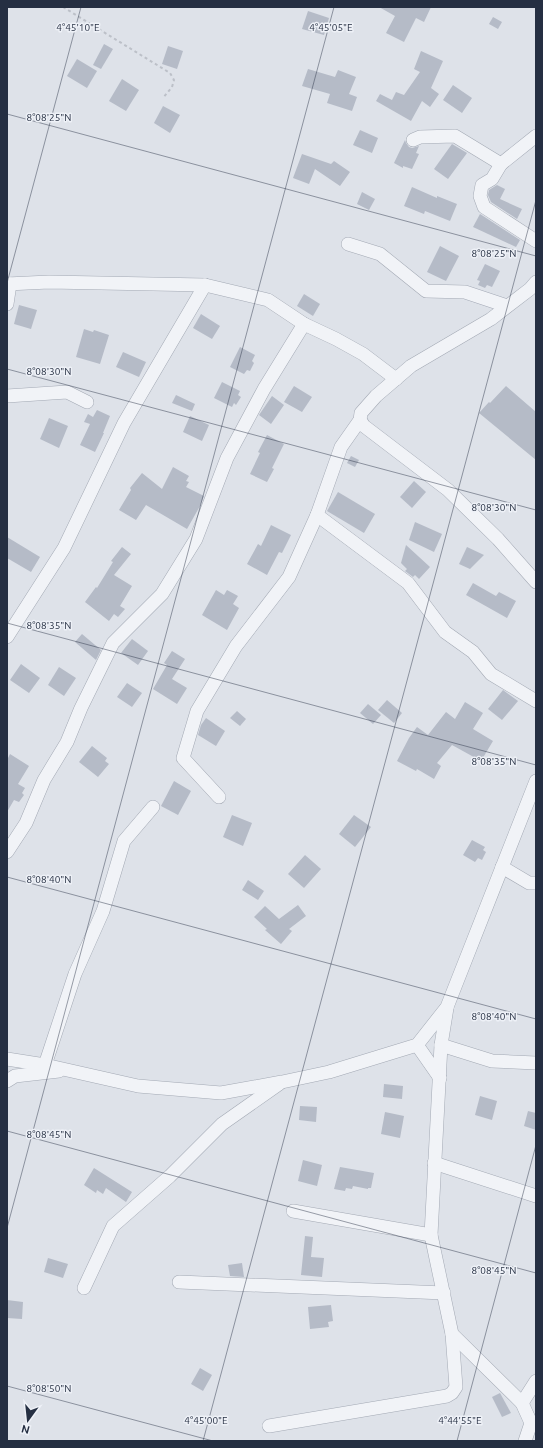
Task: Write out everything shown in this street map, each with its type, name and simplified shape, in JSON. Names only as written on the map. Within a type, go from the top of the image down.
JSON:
[{"type":"street","points":[[413,140],[420,137],[456,136],[501,164]]},
{"type":"street","points":[[536,136],[501,164],[492,179],[482,185],[480,196],[484,207],[536,241]]},
{"type":"street","points":[[348,244],[380,254],[426,291],[465,292],[507,306]]},
{"type":"street","points":[[7,304],[8,284],[58,282],[205,285],[268,300],[304,324],[363,354],[396,379]]},
{"type":"street","points":[[219,797],[183,758],[197,711],[236,646],[289,577],[317,515],[341,447],[360,420],[361,413],[376,396],[411,366],[491,319],[530,289],[536,282]]},
{"type":"street","points":[[7,636],[64,548],[124,423],[205,285]]},
{"type":"street","points":[[7,852],[26,823],[44,780],[68,742],[81,708],[112,643],[162,594],[196,538],[227,458],[264,389],[304,324]]},
{"type":"street","points":[[7,396],[67,392],[87,402]]},
{"type":"street","points":[[360,420],[364,426],[448,490],[498,539],[536,582]]},
{"type":"street","points":[[317,515],[408,583],[445,632],[473,652],[491,674],[536,701]]},
{"type":"street","points":[[269,1426],[447,1396],[452,1393],[456,1387],[452,1334],[432,1235],[434,1163],[441,1046],[447,1007],[536,782]]},
{"type":"street","points":[[45,1065],[75,974],[103,911],[124,841],[153,807]]},
{"type":"street","points":[[502,867],[529,883],[536,883]]},
{"type":"street","points":[[7,1059],[45,1065],[138,1086],[221,1093],[329,1072],[417,1045],[447,1007]]},
{"type":"street","points":[[417,1045],[440,1078]]},
{"type":"street","points":[[441,1046],[492,1061],[536,1063]]},
{"type":"street","points":[[7,1081],[16,1076],[66,1070]]},
{"type":"street","points":[[84,1288],[113,1226],[170,1176],[222,1124],[282,1082]]},
{"type":"street","points":[[434,1163],[536,1196]]},
{"type":"street","points":[[293,1212],[432,1235]]},
{"type":"street","points":[[179,1282],[444,1293]]},
{"type":"street","points":[[452,1334],[522,1403],[534,1423],[525,1441]]},
{"type":"street","points":[[522,1403],[536,1381]]},
{"type":"path","points":[[63,7],[170,73],[174,80],[172,87],[163,98]]},
{"type":"building","points":[[379,7],[431,7],[424,22],[416,18],[404,42],[386,33],[395,16]]},
{"type":"building","points":[[308,11],[329,18],[324,35],[302,29]]},
{"type":"building","points":[[493,17],[502,22],[498,29],[489,24]]},
{"type":"building","points":[[104,44],[113,49],[101,69],[93,65]]},
{"type":"building","points":[[168,46],[183,51],[177,69],[162,64]]},
{"type":"building","points":[[421,51],[443,61],[431,88],[439,94],[430,107],[422,101],[411,121],[376,101],[380,94],[392,100],[396,92],[404,95],[420,72],[414,69]]},
{"type":"building","points":[[77,59],[97,71],[87,88],[67,76]]},
{"type":"building","points":[[308,69],[335,77],[338,70],[356,77],[349,94],[357,97],[352,111],[327,103],[330,94],[302,86]]},
{"type":"building","points":[[122,79],[139,90],[126,111],[109,101]]},
{"type":"building","points":[[453,85],[472,98],[462,113],[443,100]]},
{"type":"building","points":[[163,106],[180,115],[170,133],[154,123]]},
{"type":"building","points":[[360,130],[378,138],[372,153],[353,145]]},
{"type":"building","points":[[405,140],[409,147],[412,148],[419,146],[416,153],[419,154],[412,169],[403,166],[403,168],[394,163]]},
{"type":"building","points":[[452,144],[467,153],[448,179],[434,169]]},
{"type":"building","points":[[302,154],[331,164],[334,161],[350,172],[340,186],[315,169],[309,184],[293,178]]},
{"type":"building","points":[[497,185],[505,189],[500,199],[522,209],[517,219],[491,202],[488,195],[489,190]]},
{"type":"building","points":[[412,187],[437,198],[437,196],[457,204],[450,221],[425,211],[424,214],[404,206]]},
{"type":"building","points":[[362,192],[375,199],[369,210],[357,204]]},
{"type":"building","points":[[480,214],[520,240],[516,247],[473,227]]},
{"type":"building","points":[[440,246],[459,256],[446,281],[427,272]]},
{"type":"building","points":[[485,264],[500,271],[492,287],[487,285],[485,288],[478,285],[480,281],[477,280]]},
{"type":"building","points":[[304,294],[320,304],[313,316],[297,306]]},
{"type":"building","points":[[19,305],[37,310],[31,329],[14,324]]},
{"type":"building","points":[[201,314],[220,326],[212,339],[193,328]]},
{"type":"building","points":[[84,329],[93,332],[94,330],[109,335],[100,364],[76,357]]},
{"type":"building","points":[[240,347],[255,355],[252,361],[254,363],[250,371],[247,370],[244,374],[230,367]]},
{"type":"building","points":[[123,352],[146,362],[139,377],[116,367]]},
{"type":"building","points":[[222,382],[240,391],[238,395],[241,397],[236,405],[234,403],[232,407],[214,398]]},
{"type":"building","points":[[294,386],[312,397],[302,412],[284,402]]},
{"type":"building","points":[[506,386],[536,412],[536,460],[479,413]]},
{"type":"building","points":[[176,395],[195,404],[192,411],[172,403]]},
{"type":"building","points":[[272,396],[284,405],[271,424],[259,415]]},
{"type":"building","points":[[97,410],[110,416],[95,452],[80,445],[90,424],[84,422],[88,414],[93,417]]},
{"type":"building","points":[[190,416],[209,425],[202,441],[183,432]]},
{"type":"building","points":[[49,418],[68,426],[59,448],[40,439]]},
{"type":"building","points":[[267,435],[284,444],[267,482],[250,474],[260,453],[258,452]]},
{"type":"building","points":[[351,456],[359,460],[355,467],[347,463]]},
{"type":"building","points":[[173,467],[189,476],[186,481],[189,482],[186,487],[204,496],[187,529],[146,505],[136,520],[119,510],[131,490],[130,488],[142,473],[162,489]]},
{"type":"building","points":[[414,481],[426,492],[412,508],[400,497]]},
{"type":"building","points":[[338,492],[375,514],[364,533],[327,511]]},
{"type":"building","points":[[415,522],[442,534],[434,552],[409,540]]},
{"type":"building","points":[[271,525],[291,535],[282,553],[279,552],[267,575],[247,564],[258,544],[261,546]]},
{"type":"building","points":[[7,537],[40,557],[31,572],[7,558]]},
{"type":"building","points":[[406,545],[430,567],[419,579],[415,575],[413,577],[405,571],[407,569],[401,563]]},
{"type":"building","points":[[122,547],[131,554],[114,575],[132,586],[120,606],[125,609],[118,617],[114,614],[109,621],[85,602],[96,587],[97,588],[113,562],[111,561]]},
{"type":"building","points":[[467,547],[484,555],[470,569],[459,564]]},
{"type":"building","points":[[473,583],[496,596],[499,592],[516,601],[507,618],[466,595]]},
{"type":"building","points":[[216,590],[224,595],[227,590],[238,596],[233,604],[239,608],[227,630],[202,615]]},
{"type":"building","points":[[82,634],[101,650],[96,660],[75,642]]},
{"type":"building","points":[[132,639],[148,651],[138,665],[121,653]]},
{"type":"building","points":[[172,651],[185,659],[172,679],[187,688],[177,704],[153,689],[167,665],[164,663]]},
{"type":"building","points":[[21,664],[40,678],[29,693],[10,680]]},
{"type":"building","points":[[59,667],[76,678],[64,696],[48,685]]},
{"type":"building","points":[[127,683],[142,693],[132,707],[117,697]]},
{"type":"building","points":[[503,690],[518,701],[502,720],[488,709]]},
{"type":"building","points":[[387,700],[402,713],[394,723],[378,710]]},
{"type":"building","points":[[465,702],[483,713],[473,729],[493,741],[481,761],[452,745],[437,763],[441,766],[434,779],[417,769],[416,771],[397,761],[409,738],[417,727],[428,735],[446,712],[455,719]]},
{"type":"building","points":[[368,704],[381,715],[373,724],[360,713]]},
{"type":"building","points":[[237,711],[246,719],[240,726],[230,718]]},
{"type":"building","points":[[206,718],[225,731],[216,746],[198,735],[201,725]]},
{"type":"building","points":[[92,746],[107,758],[105,761],[109,764],[98,777],[79,762]]},
{"type":"building","points":[[10,754],[29,766],[18,784],[25,788],[22,793],[24,795],[19,802],[14,800],[7,812],[7,760]]},
{"type":"building","points":[[174,781],[191,791],[178,815],[161,806]]},
{"type":"building","points":[[232,815],[252,823],[243,846],[223,837]]},
{"type":"building","points":[[354,815],[371,827],[355,847],[339,834]]},
{"type":"building","points":[[472,840],[485,847],[483,850],[486,852],[482,860],[478,858],[475,862],[463,855]]},
{"type":"building","points":[[305,855],[321,869],[304,888],[288,874]]},
{"type":"building","points":[[248,880],[264,891],[258,900],[242,890]]},
{"type":"building","points":[[298,905],[306,916],[289,929],[292,931],[281,944],[265,930],[267,929],[254,917],[265,906],[279,919]]},
{"type":"building","points":[[384,1084],[403,1086],[402,1099],[383,1097]]},
{"type":"building","points":[[480,1096],[497,1101],[492,1120],[475,1115]]},
{"type":"building","points":[[300,1106],[317,1107],[316,1122],[299,1120]]},
{"type":"building","points":[[528,1111],[536,1113],[536,1130],[524,1126]]},
{"type":"building","points":[[385,1112],[404,1116],[400,1138],[381,1134]]},
{"type":"building","points":[[303,1160],[322,1165],[317,1186],[298,1181]]},
{"type":"building","points":[[340,1167],[374,1173],[371,1188],[368,1189],[353,1186],[352,1189],[346,1188],[345,1191],[334,1189]]},
{"type":"building","points":[[94,1168],[132,1192],[126,1202],[106,1188],[103,1194],[97,1190],[96,1193],[84,1185]]},
{"type":"building","points":[[305,1236],[313,1237],[311,1257],[324,1258],[322,1277],[301,1275]]},
{"type":"building","points":[[48,1258],[68,1264],[63,1278],[44,1272]]},
{"type":"building","points":[[242,1263],[244,1277],[230,1276],[228,1265]]},
{"type":"building","points":[[7,1300],[23,1302],[22,1319],[7,1318]]},
{"type":"building","points":[[331,1305],[333,1321],[328,1322],[329,1327],[310,1329],[308,1307]]},
{"type":"building","points":[[200,1368],[212,1375],[203,1391],[191,1384]]},
{"type":"building","points":[[500,1393],[511,1413],[502,1417],[492,1397]]}]
